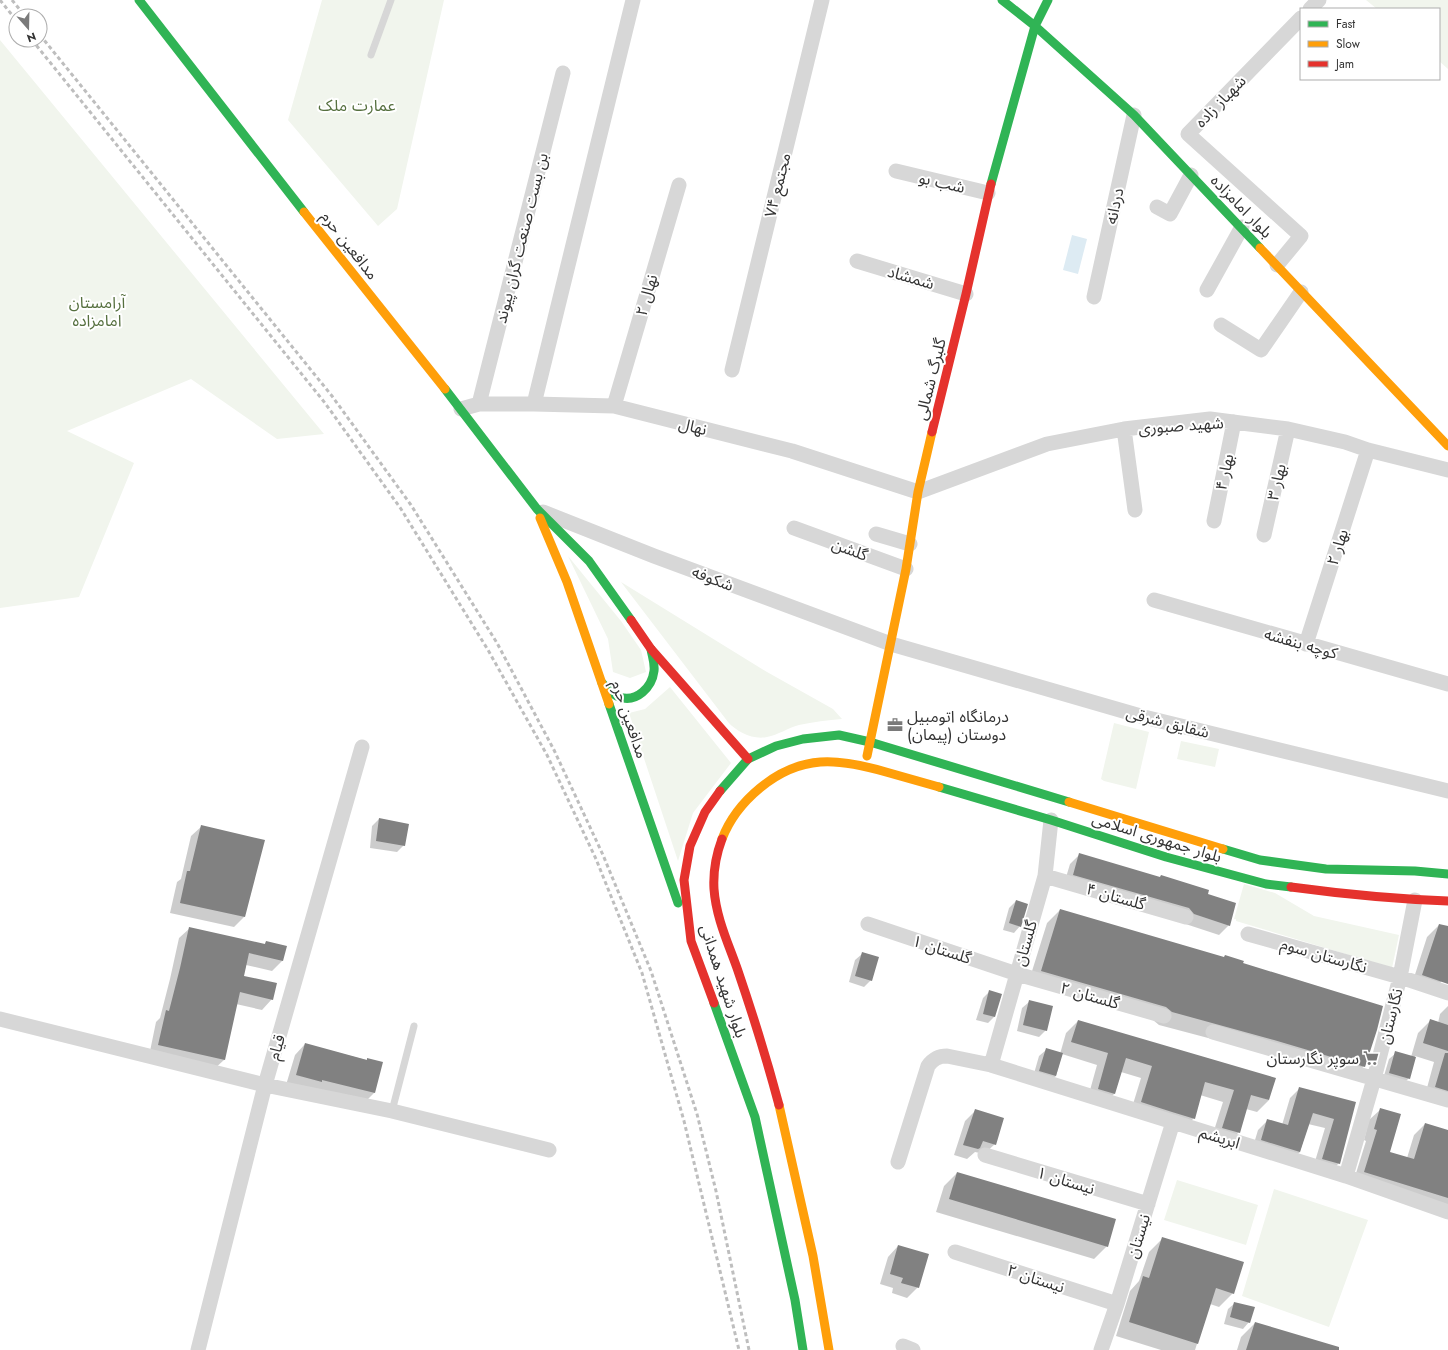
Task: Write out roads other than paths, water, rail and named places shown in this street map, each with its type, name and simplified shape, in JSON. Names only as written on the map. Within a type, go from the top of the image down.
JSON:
[{"type":"main road","name":"مدافعین حرم","points":[[140,0],[251,144],[461,409],[537,509],[589,561],[651,649],[748,759]]},
{"type":"main road","name":"بلوار امامزاده","points":[[1002,0],[1035,26],[1134,114],[1448,446]]},
{"type":"main road","name":"گلبرگ شمالی","points":[[865,766],[906,569],[918,492],[966,294],[988,193],[1035,26],[1048,0]]},
{"type":"main road","name":"مدافعین حرم","points":[[537,509],[567,582],[691,941]]},
{"type":"main road","points":[[602,683],[618,697],[631,698],[643,693],[652,680],[654,669],[651,649]]},
{"type":"main road","name":"بلوار شهید همدانی","points":[[803,1350],[795,1300],[765,1148],[691,941],[684,880],[690,846],[705,812],[718,794],[748,759],[776,746],[803,739],[839,735],[870,742]]},
{"type":"main road","name":"بلوار جمهوری اسلامی","points":[[870,742],[1260,860],[1326,869],[1415,871],[1448,874]]},
{"type":"main road","name":"بلوار شهید همدانی","points":[[829,1350],[811,1246],[784,1143],[775,1092],[755,1023],[719,913],[714,894],[714,879],[720,848],[730,821],[743,804],[764,785],[778,775],[810,762],[834,760],[865,766]]},
{"type":"main road","name":"بلوار جمهوری اسلامی","points":[[865,766],[1051,820],[1166,857],[1266,884],[1342,894],[1448,901]]},
{"type":"street","points":[[534,404],[633,0]]},
{"type":"street","name":"مجتمع ۷۴","points":[[732,370],[822,0]]},
{"type":"street","points":[[1311,8],[1319,0]]},
{"type":"street","name":"شهباز زاده","points":[[1277,266],[1301,236],[1188,134],[1300,19]]},
{"type":"street","name":"بن بست صنعت گران پیوند","points":[[479,404],[563,73]]},
{"type":"street","name":"دردانه","points":[[1094,297],[1134,114]]},
{"type":"street","name":"شب بو","points":[[896,171],[988,193]]},
{"type":"street","points":[[1157,207],[1170,214],[1191,175]]},
{"type":"street","name":"نهال ۲","points":[[614,406],[678,184]]},
{"type":"street","points":[[1207,290],[1242,227]]},
{"type":"street","name":"شمشاد","points":[[857,261],[966,294]]},
{"type":"street","points":[[1221,325],[1261,350],[1301,292]]},
{"type":"street","name":"نهال","points":[[461,409],[479,404],[614,406],[792,451],[918,492]]},
{"type":"street","name":"شهید صبوری","points":[[918,492],[1047,444],[1124,429],[1210,419],[1288,429],[1345,442],[1368,450],[1448,470]]},
{"type":"street","name":"بهار ۴","points":[[1214,522],[1234,422]]},
{"type":"street","points":[[1124,429],[1135,510]]},
{"type":"street","name":"بهار ۳","points":[[1264,534],[1288,429]]},
{"type":"street","name":"بهار ۲","points":[[1306,644],[1368,450]]},
{"type":"street","name":"شکوفه","points":[[537,509],[654,556],[891,644]]},
{"type":"street","name":"گلشن","points":[[794,528],[906,569]]},
{"type":"street","points":[[876,534],[910,544]]},
{"type":"street","name":"کوچه بنفشه","points":[[1154,600],[1448,684]]},
{"type":"street","name":"شقایق شرقی","points":[[891,644],[1144,717],[1448,791]]},
{"type":"street","name":"قیام","points":[[198,1350],[265,1085],[362,747]]},
{"type":"street","name":"گلستان","points":[[991,1065],[1045,876],[1051,820]]},
{"type":"street","name":"گلستان ۴","points":[[1045,876],[1186,917]]},
{"type":"street","name":"نگارستان","points":[[1346,1176],[1374,1079],[1400,977],[1415,900]]},
{"type":"street","name":"گلستان ۱","points":[[868,924],[1016,974]]},
{"type":"street","name":"نگارستان سوم","points":[[1248,934],[1400,977],[1448,994]]},
{"type":"street","name":"گلستان ۲","points":[[1016,974],[1164,1016]]},
{"type":"street","points":[[0,1019],[265,1085],[392,1111],[549,1150]]},
{"type":"street","points":[[1213,1032],[1448,1100]]},
{"type":"street","name":"ابریشم","points":[[898,1162],[928,1066],[934,1059],[941,1056],[948,1056],[991,1065],[1346,1176],[1448,1212]]},
{"type":"street","name":"نیستان","points":[[1101,1350],[1117,1304],[1173,1122]]},
{"type":"street","name":"نیستان ۱","points":[[985,1155],[1148,1204]]},
{"type":"street","name":"نیستان ۲","points":[[955,1252],[1117,1304]]},
{"type":"lane","points":[[371,54],[391,0]]},
{"type":"lane","points":[[392,1111],[414,1026]]},
{"type":"railway","points":[[0,0],[8,10]]},
{"type":"railway","points":[[12,0],[18,8]]},
{"type":"railway","points":[[48,45],[332,396],[411,505],[497,643],[554,750],[603,855],[651,971],[697,1114],[716,1191],[749,1350]]},
{"type":"railway","points":[[38,48],[325,403],[401,509],[488,650],[547,755],[596,859],[642,973],[684,1121],[739,1350]]},
{"type":"place","name":"درمانگاه اتومبیل دوستان (پیمان)","points":[[895,725]]},
{"type":"place","name":"سوپر نگارستان","points":[[1371,1058]]},
{"type":"park label","name":"عمارت ملک","points":[[357,105]]},
{"type":"park label","name":"آرامستان امامزاده","points":[[97,311]]}]
